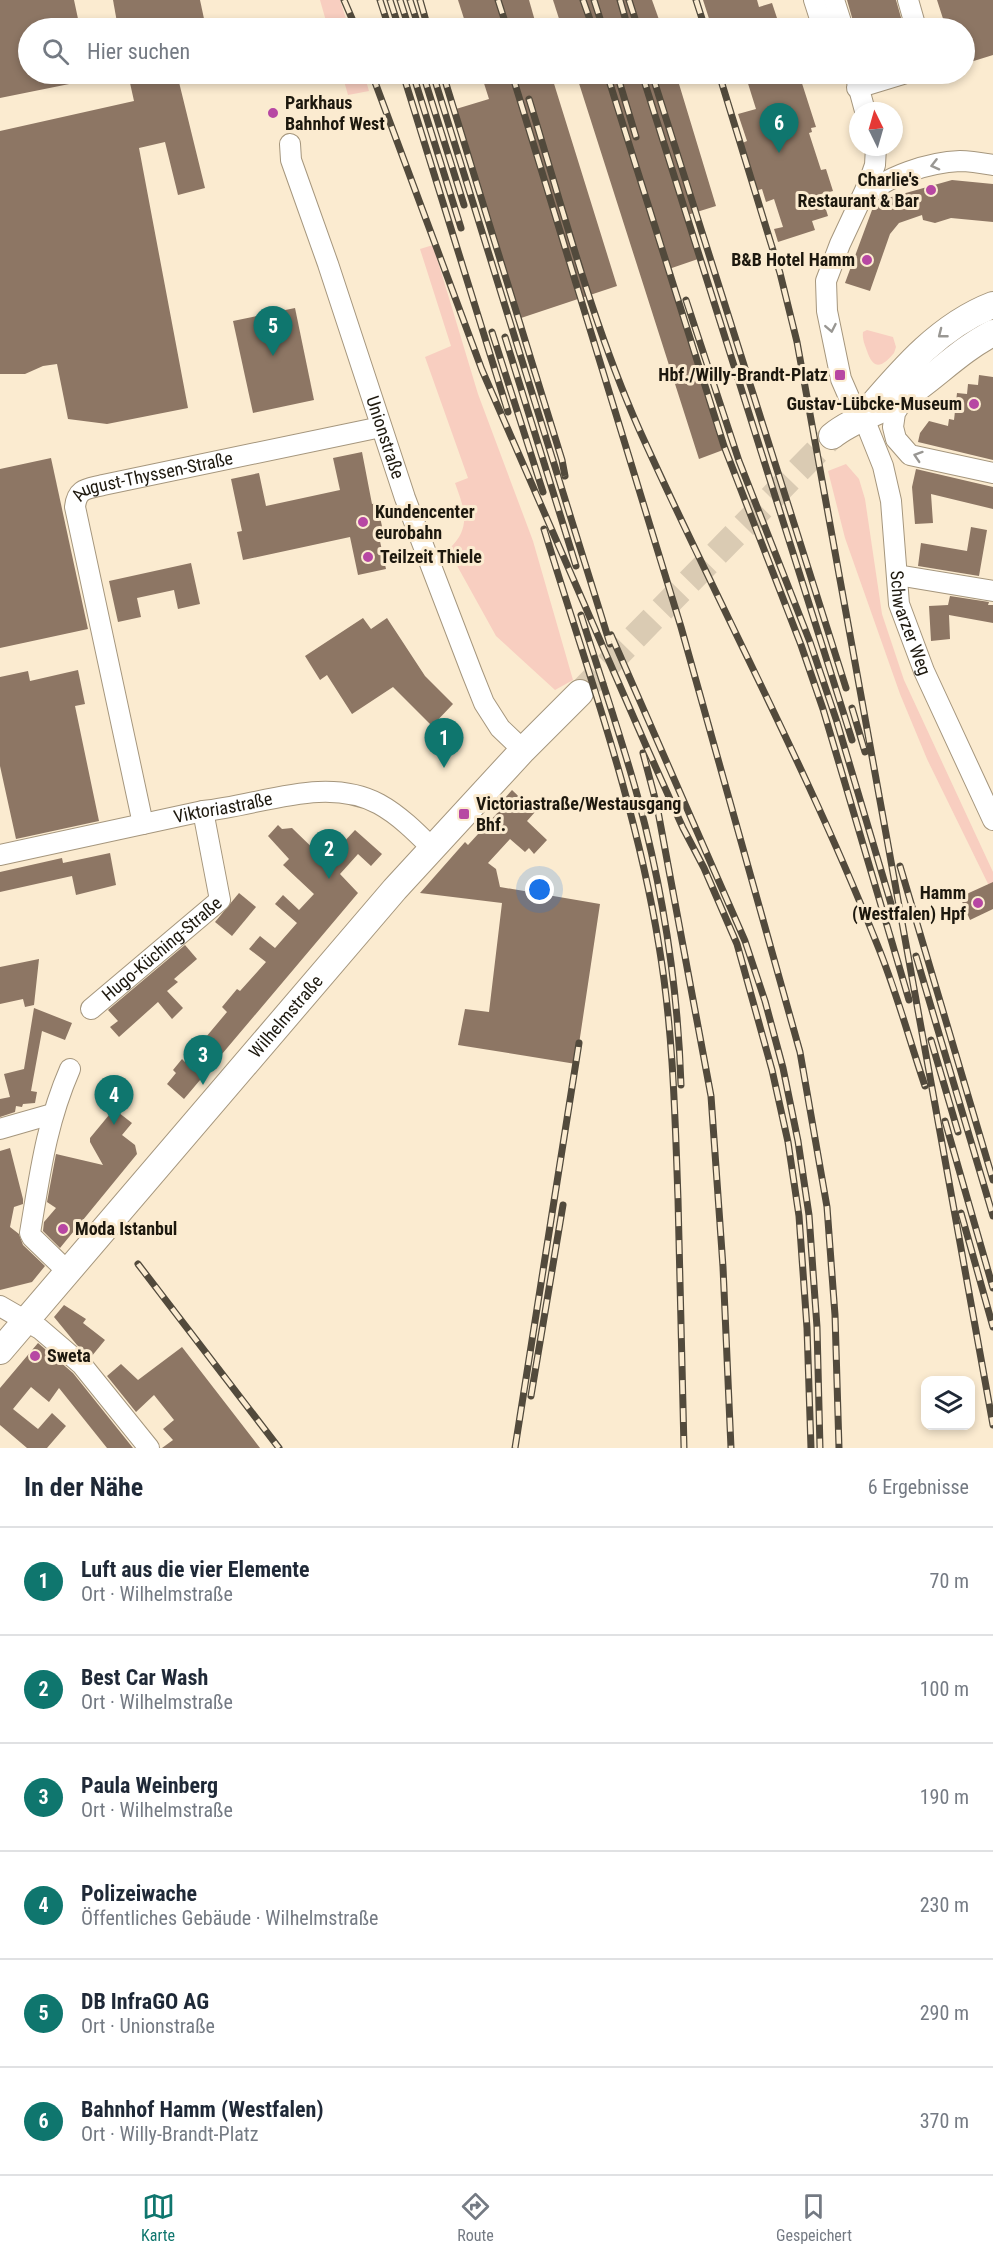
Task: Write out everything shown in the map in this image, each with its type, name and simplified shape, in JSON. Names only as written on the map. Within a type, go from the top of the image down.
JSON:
[{"type":"main road","points":[[863,416],[896,378],[945,331],[993,305]]},
{"type":"main road","points":[[832,436],[863,416],[905,397],[973,344],[993,333]]},
{"type":"main road","name":"Wilhelmstraße","points":[[0,1351],[432,848],[523,750],[580,693]]},
{"type":"street","points":[[814,0],[820,18]]},
{"type":"street","points":[[834,0],[840,18]]},
{"type":"street","points":[[908,0],[913,18]]},
{"type":"street","points":[[857,84],[862,102]]},
{"type":"street","name":"Unionstraße","points":[[290,144],[291,160],[328,264],[405,498],[484,703],[500,728],[523,750]]},
{"type":"street","name":"Schwarzer Weg","points":[[876,156],[875,165],[829,273],[825,288],[827,311],[840,375],[851,402],[863,416],[883,466],[891,501],[899,604],[917,654],[993,820]]},
{"type":"street","points":[[855,210],[881,182],[895,176],[959,161],[993,165]]},
{"type":"street","points":[[905,397],[896,413],[893,427],[896,439],[910,455],[993,473]]},
{"type":"street","name":"August-Thyssen-Straße","points":[[143,824],[75,507],[76,497],[83,490],[103,485],[381,427]]},
{"type":"street","points":[[897,575],[993,591]]},
{"type":"street","name":"Viktoriastraße","points":[[0,855],[203,812],[230,809],[299,794],[331,791],[354,795],[378,804],[407,824],[432,848]]},
{"type":"street","name":"Hugo-Küching-Straße","points":[[91,1009],[220,900],[203,812]]},
{"type":"street","points":[[67,1271],[30,1233],[52,1114],[70,1069]]},
{"type":"street","points":[[0,1129],[52,1114]]},
{"type":"street","points":[[0,1306],[40,1329],[82,1365],[149,1448]]},
{"type":"shaded area","points":[[320,0],[340,0],[346,18],[325,18]]},
{"type":"shaded area","points":[[345,84],[367,84],[369,91],[348,95]]},
{"type":"shaded area","points":[[433,245],[478,394],[533,541],[573,680],[555,690],[496,636],[455,562],[450,548],[457,540],[464,525],[463,509],[455,483],[468,478],[425,357],[451,346],[420,249]]},
{"type":"shaded area","points":[[867,330],[893,337],[896,347],[894,353],[882,364],[876,364],[870,358],[863,337],[863,332]]},
{"type":"shaded area","points":[[846,464],[859,479],[865,499],[882,614],[904,680],[993,872],[993,894],[927,759],[900,694],[845,538],[828,471]]},
{"type":"building","points":[[0,0],[74,0],[78,18],[18,18],[18,84],[69,84],[0,98]]},
{"type":"building","points":[[113,0],[200,0],[204,18],[116,18]]},
{"type":"building","points":[[458,0],[529,0],[534,18],[464,18]]},
{"type":"building","points":[[553,0],[652,0],[658,18],[559,18]]},
{"type":"building","points":[[703,0],[757,0],[759,7],[772,3],[777,18],[709,18]]},
{"type":"building","points":[[847,0],[896,0],[901,18],[852,18]]},
{"type":"building","points":[[937,0],[993,0],[993,55],[975,61],[975,18],[943,18]]},
{"type":"building","points":[[130,84],[179,84],[205,188],[178,195],[165,142],[139,148],[188,408],[107,424],[68,419],[57,364],[43,366],[25,374],[0,374],[0,131],[134,101]]},
{"type":"building","points":[[484,84],[554,84],[617,286],[521,318],[456,109],[489,99]]},
{"type":"building","points":[[579,84],[679,84],[716,206],[684,216],[698,259],[666,270],[723,450],[699,459]]},
{"type":"building","points":[[748,84],[802,84],[816,127],[811,128],[812,132],[809,133],[821,170],[826,169],[833,191],[821,194],[828,216],[812,221],[815,230],[778,242],[774,229],[783,227],[774,199],[766,202],[762,189],[755,191],[740,144],[747,141],[738,114],[756,109]]},
{"type":"building","points":[[952,180],[993,184],[993,222],[951,218],[935,223],[923,220],[922,215],[899,223],[890,234],[870,291],[845,283],[872,210],[888,198]]},
{"type":"building","points":[[295,308],[314,400],[253,413],[233,321]]},
{"type":"building","name":"Gustav-Lübcke-Museum","points":[[979,375],[993,377],[993,460],[918,442],[920,433],[929,421],[948,426],[949,419],[954,420],[957,393],[967,394],[968,384],[978,385]]},
{"type":"building","points":[[362,452],[372,504],[377,503],[383,531],[378,532],[386,569],[358,575],[350,537],[243,560],[237,532],[242,531],[231,479],[259,473],[266,506],[340,490],[333,458]]},
{"type":"building","points":[[51,458],[88,629],[0,648],[0,469]]},
{"type":"building","points":[[916,469],[993,487],[993,509],[931,494],[933,523],[915,524],[912,487]]},
{"type":"building","points":[[971,527],[987,530],[979,576],[918,566],[921,543],[967,551]]},
{"type":"building","points":[[191,563],[200,604],[178,609],[174,590],[137,598],[141,617],[118,622],[109,581]]},
{"type":"building","points":[[950,596],[989,602],[988,605],[993,605],[993,623],[949,615],[950,639],[931,641],[929,606],[948,605]]},
{"type":"building","points":[[363,618],[371,629],[387,618],[425,676],[453,704],[432,726],[393,687],[352,714],[327,675],[320,680],[305,656]]},
{"type":"building","points":[[78,670],[85,704],[75,706],[99,821],[16,839],[0,766],[0,677],[28,671],[30,681]]},
{"type":"building","points":[[512,790],[535,812],[527,821],[547,840],[534,854],[529,848],[525,852],[510,839],[488,863],[496,869],[500,887],[600,904],[576,1064],[458,1045],[465,1009],[489,1012],[502,903],[420,893],[465,842],[468,845],[500,810],[497,807]]},
{"type":"building","points":[[278,825],[282,829],[292,828],[326,861],[355,830],[382,854],[371,866],[358,854],[340,874],[358,893],[184,1099],[167,1084],[176,1073],[173,1070],[182,1059],[185,1062],[227,1012],[222,1007],[237,989],[240,991],[266,962],[249,949],[260,936],[275,948],[297,923],[275,904],[283,895],[299,910],[314,894],[283,865],[289,859],[268,836]]},
{"type":"building","points":[[110,853],[116,885],[76,895],[72,876],[0,892],[0,872],[62,858],[63,863]]},
{"type":"building","name":"Hamm (Westfalen) Hpf","points":[[993,882],[993,909],[970,920],[960,897]]},
{"type":"building","points":[[239,893],[256,907],[232,936],[215,922]]},
{"type":"building","points":[[185,945],[197,959],[174,979],[178,982],[167,991],[183,1008],[172,1019],[158,1002],[119,1037],[110,1027],[118,1021],[108,1010]]},
{"type":"building","points":[[39,959],[34,1005],[25,1007],[23,999],[0,1004],[0,967]]},
{"type":"building","points":[[34,1008],[72,1023],[65,1040],[42,1031],[31,1091],[37,1092],[35,1103],[23,1104],[22,1107],[16,1106],[15,1112],[0,1117],[0,1099],[10,1097],[4,1074],[24,1069]]},
{"type":"building","points":[[114,1109],[132,1123],[122,1135],[135,1145],[137,1154],[60,1248],[43,1231],[44,1222],[56,1208],[47,1202],[56,1154],[103,1165],[90,1138]]},
{"type":"building","points":[[10,1148],[23,1204],[14,1207],[10,1227],[19,1234],[23,1245],[45,1266],[32,1282],[0,1290],[0,1151]]},
{"type":"building","points":[[64,1305],[86,1319],[83,1323],[105,1340],[91,1357],[77,1345],[54,1317]]},
{"type":"building","points":[[38,1343],[73,1373],[133,1448],[107,1448],[59,1388],[49,1402],[31,1387],[13,1409],[38,1429],[52,1413],[66,1426],[47,1448],[27,1448],[0,1425],[0,1388]]},
{"type":"building","points":[[182,1347],[260,1448],[162,1448],[173,1440],[163,1429],[174,1420],[154,1395],[136,1412],[107,1376],[121,1364],[138,1380]]},
{"type":"tunnel","points":[[580,693],[832,436]]},
{"type":"railway","points":[[344,0],[352,18]]},
{"type":"railway","points":[[380,0],[386,18]]},
{"type":"railway","points":[[390,0],[396,18]]},
{"type":"railway","points":[[400,0],[406,18]]},
{"type":"railway","points":[[410,0],[416,18]]},
{"type":"railway","points":[[420,0],[425,18]]},
{"type":"railway","points":[[498,0],[504,18]]},
{"type":"railway","points":[[583,0],[589,18]]},
{"type":"railway","points":[[594,0],[600,18]]},
{"type":"railway","points":[[620,0],[625,18]]},
{"type":"railway","points":[[629,0],[635,18]]},
{"type":"railway","points":[[696,0],[702,18]]},
{"type":"railway","points":[[376,84],[482,370],[647,748],[737,944],[772,1070],[788,1142],[799,1216],[807,1328],[811,1448]]},
{"type":"railway","points":[[406,84],[508,412]]},
{"type":"railway","points":[[416,84],[461,228]]},
{"type":"railway","points":[[426,84],[464,205]]},
{"type":"railway","points":[[436,84],[610,644]]},
{"type":"railway","points":[[446,84],[565,476]]},
{"type":"railway","points":[[515,84],[681,627],[800,1052],[827,1207],[835,1315],[839,1448]]},
{"type":"railway","points":[[610,84],[724,446],[801,645],[823,709],[909,1000]]},
{"type":"railway","points":[[620,84],[636,137]]},
{"type":"railway","points":[[645,84],[852,740]]},
{"type":"railway","points":[[655,84],[846,688]]},
{"type":"railway","points":[[722,84],[780,273],[797,342],[993,1425]]},
{"type":"railway","points":[[529,99],[579,266],[622,389],[669,494],[792,749],[850,878],[890,979],[925,1086]]},
{"type":"railway","points":[[686,300],[739,461],[810,642],[837,722],[894,914]]},
{"type":"railway","points":[[492,332],[543,492]]},
{"type":"railway","points":[[505,337],[576,566]]},
{"type":"railway","points":[[544,529],[624,788],[649,893],[664,977],[674,1104],[684,1448]]},
{"type":"railway","points":[[581,615],[618,729],[655,869],[673,977],[681,1085]]},
{"type":"railway","points":[[611,635],[745,941],[765,1001],[783,1068],[798,1141],[809,1215],[817,1327],[820,1448]]},
{"type":"railway","points":[[852,708],[865,752]]},
{"type":"railway","points":[[643,753],[657,806],[711,1096],[723,1267],[731,1448]]},
{"type":"railway","points":[[900,866],[993,1180]]},
{"type":"railway","points":[[916,956],[993,1216]]},
{"type":"railway","points":[[931,1040],[958,1132]]},
{"type":"railway","points":[[515,1448],[579,1043]]},
{"type":"railway","points":[[945,1121],[993,1288]]},
{"type":"railway","points":[[531,1396],[563,1205]]},
{"type":"railway","points":[[961,1213],[993,1327]]},
{"type":"railway","points":[[138,1264],[279,1448]]},
{"type":"place","name":"Parkhaus Bahnhof West","points":[[273,113]]},
{"type":"place","name":"Bahnhof Hamm (Westfalen)","points":[[779,153]]},
{"type":"place","name":"Charlie's Restaurant & Bar","points":[[931,190]]},
{"type":"place","name":"B&B Hotel Hamm","points":[[867,260]]},
{"type":"place","name":"DB InfraGO AG","points":[[273,356]]},
{"type":"place","name":"Hbf./Willy-Brandt-Platz","points":[[840,375]]},
{"type":"place","name":"Gustav-Lübcke-Museum","points":[[974,404]]},
{"type":"place","name":"Kundencenter eurobahn","points":[[363,522]]},
{"type":"place","name":"Teilzeit Thiele","points":[[368,557]]},
{"type":"place","name":"Luft aus die vier Elemente","points":[[444,768]]},
{"type":"place","name":"Victoriastraße/Westausgang Bhf.","points":[[464,814]]},
{"type":"place","name":"Best Car Wash","points":[[329,879]]},
{"type":"place","name":"Hamm (Westfalen) Hpf","points":[[978,903]]},
{"type":"place","name":"Paula Weinberg","points":[[203,1085]]},
{"type":"place","name":"Polizeiwache","points":[[114,1125]]},
{"type":"place","name":"Moda Istanbul","points":[[63,1229]]},
{"type":"place","name":"Sweta","points":[[35,1356]]}]
